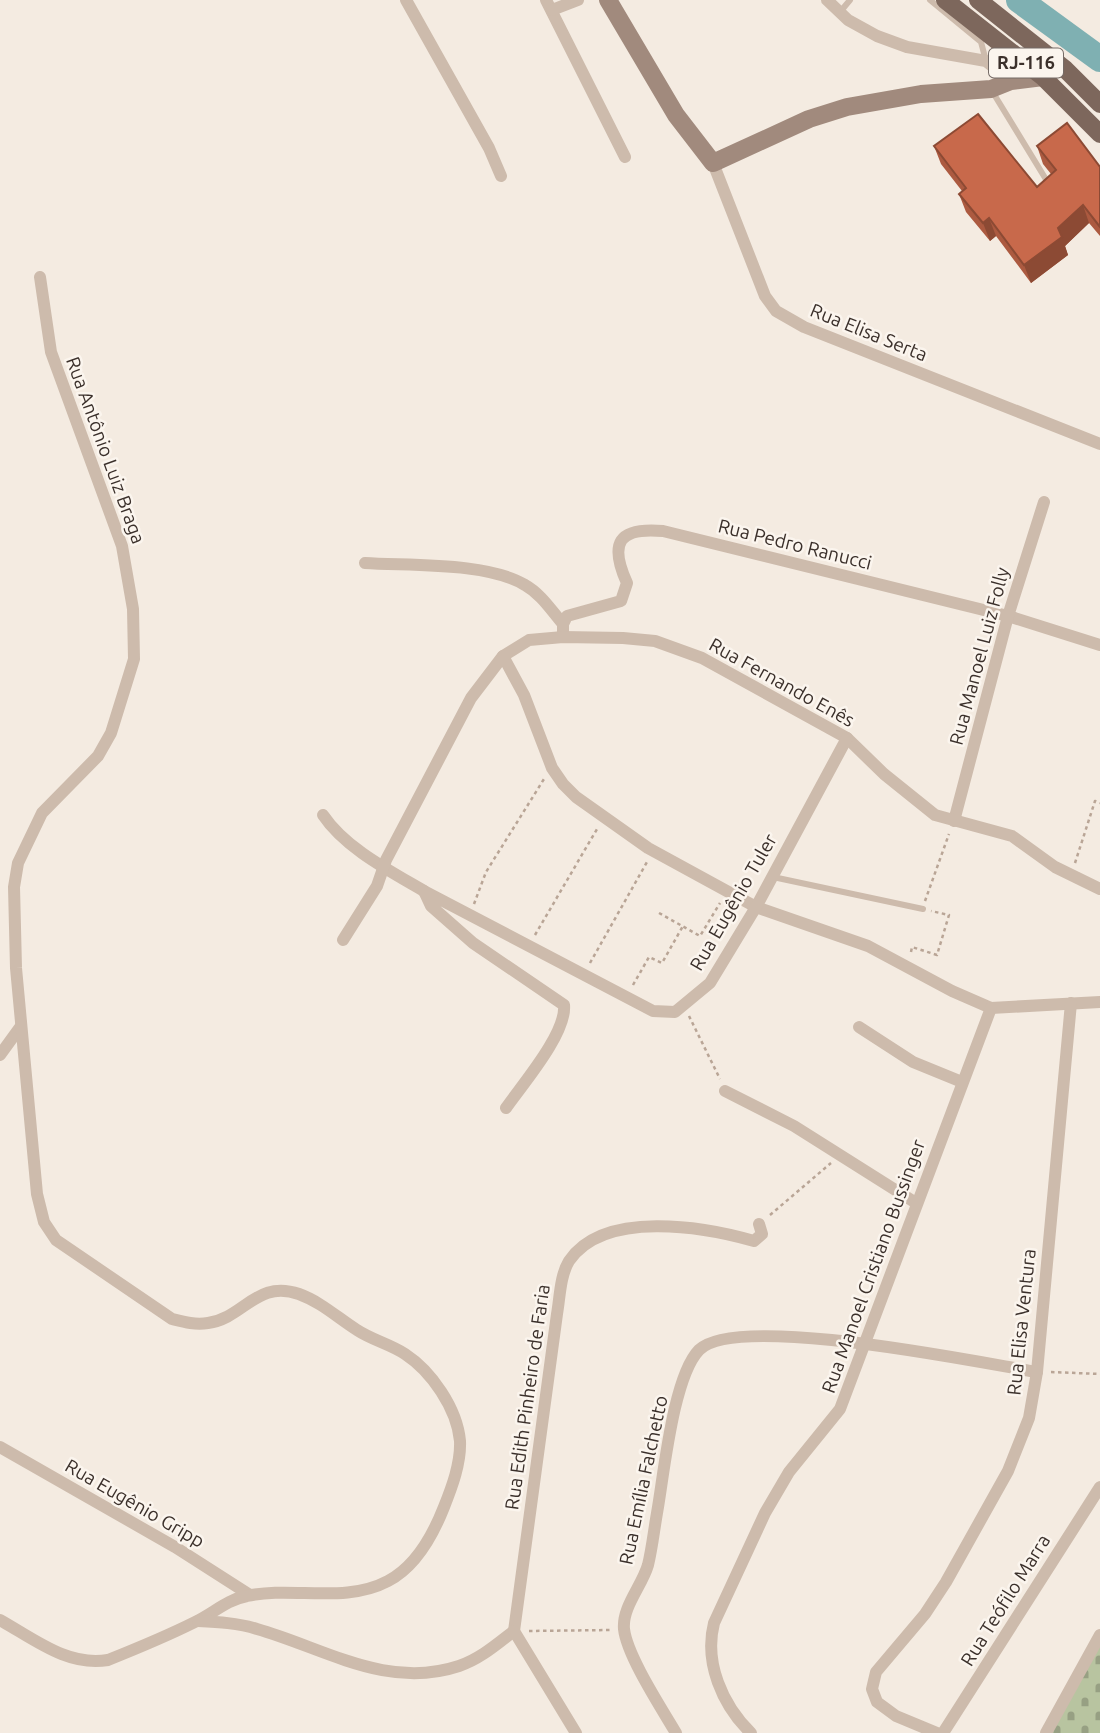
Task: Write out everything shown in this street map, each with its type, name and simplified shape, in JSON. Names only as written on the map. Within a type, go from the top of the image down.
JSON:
[{"type":"main road","name":"RJ-116","points":[[945,0],[984,38],[1043,76],[1100,134]]},
{"type":"main road","name":"RJ-116","points":[[978,0],[1065,69],[1100,104]]},
{"type":"main road","points":[[1043,76],[1065,69]]},
{"type":"street","points":[[406,0],[489,148],[501,176]]},
{"type":"street","points":[[579,0],[549,5],[625,157]]},
{"type":"street","points":[[608,0],[676,115],[713,163],[809,119],[848,107],[921,94],[991,89],[1011,81],[1043,76]]},
{"type":"street","points":[[827,0],[840,12],[877,36],[907,47],[986,61],[1011,81]]},
{"type":"street","name":"Rua Elisa Serta","points":[[713,163],[765,296],[776,311],[804,327],[1100,444]]},
{"type":"street","name":"Rua Antônio Luiz Braga","points":[[0,1620],[61,1654],[94,1662],[129,1652],[198,1621],[229,1600],[250,1595],[371,1588],[389,1581],[408,1566],[435,1529],[455,1481],[460,1440],[448,1405],[429,1373],[404,1353],[360,1332],[298,1293],[276,1290],[264,1292],[222,1319],[191,1324],[172,1319],[56,1240],[44,1222],[37,1194],[21,1026],[14,912],[18,863],[42,813],[98,756],[111,733],[134,659],[133,609],[122,547],[51,352],[40,277]]},
{"type":"street","name":"Rua Manoel Luiz Folly","points":[[954,821],[1008,616],[1044,502]]},
{"type":"street","name":"Rua Pedro Ranucci","points":[[563,630],[571,614],[621,601],[627,583],[617,561],[617,547],[624,536],[644,529],[663,531],[1008,616],[1100,645]]},
{"type":"street","points":[[365,563],[472,570],[502,576],[524,584],[537,593],[563,630]]},
{"type":"street","name":"Rua Fernando Enês","points":[[343,940],[377,886],[383,867],[471,698],[503,656],[529,640],[563,630],[655,641],[681,649],[801,710],[847,738],[918,804],[934,815],[1012,836],[1071,876],[1100,888]]},
{"type":"street","points":[[503,656],[524,695],[552,768],[576,797],[653,850],[756,907],[868,946],[991,1009],[1100,1002]]},
{"type":"street","name":"Rua Eugênio Tuler","points":[[685,1007],[710,983],[756,907],[847,738]]},
{"type":"street","points":[[323,815],[331,828],[383,867],[425,891],[660,1013],[675,1012],[685,1007]]},
{"type":"street","points":[[425,891],[431,906],[451,925],[564,1005],[564,1015],[558,1031],[506,1108]]},
{"type":"street","name":"Rua Elisa Ventura","points":[[936,1733],[897,1716],[877,1702],[872,1683],[876,1672],[925,1614],[946,1582],[1008,1471],[1029,1418],[1038,1372],[1071,1003]]},
{"type":"street","name":"Rua Manoel Cristiano Bussinger","points":[[751,1733],[727,1702],[710,1660],[709,1641],[714,1623],[765,1513],[789,1472],[841,1409],[916,1203],[991,1009]]},
{"type":"street","points":[[0,1055],[21,1026]]},
{"type":"street","points":[[859,1027],[913,1062],[962,1082]]},
{"type":"street","points":[[725,1091],[841,1156],[916,1203]]},
{"type":"street","name":"Rua Edith Pinheiro de Faria","points":[[514,1631],[557,1314],[568,1263],[587,1244],[628,1229],[695,1226],[754,1241],[762,1234],[759,1224]]},
{"type":"street","name":"Rua Emília Falchetto","points":[[624,1630],[627,1611],[648,1565],[673,1419],[686,1374],[699,1350],[721,1340],[751,1338],[866,1342]]},
{"type":"street","points":[[866,1342],[1038,1372]]},
{"type":"street","name":"Rua Eugênio Gripp","points":[[0,1447],[175,1547],[250,1595]]},
{"type":"street","name":"Rua Teófilo Marra","points":[[943,1733],[1100,1487]]},
{"type":"street","points":[[198,1621],[254,1628],[376,1670],[418,1672],[461,1665],[485,1653],[514,1631],[576,1733]]},
{"type":"street","points":[[624,1630],[649,1685],[676,1733]]},
{"type":"street","points":[[1046,1733],[1100,1635]]},
{"type":"lane","points":[[840,12],[850,0]]},
{"type":"lane","points":[[930,0],[984,38],[986,61]]},
{"type":"lane","points":[[991,89],[1053,190]]},
{"type":"lane","points":[[771,876],[923,909]]},
{"type":"path","points":[[470,913],[492,861],[528,799],[552,768]]},
{"type":"path","points":[[1071,876],[1095,801],[1100,803]]},
{"type":"path","points":[[529,945],[604,817]]},
{"type":"path","points":[[907,966],[912,947],[937,955],[949,915],[923,909],[954,821]]},
{"type":"path","points":[[583,974],[653,850]]},
{"type":"path","points":[[659,914],[700,936],[727,891]]},
{"type":"path","points":[[626,997],[649,957],[662,963],[683,926]]},
{"type":"path","points":[[685,1007],[725,1091]]},
{"type":"path","points":[[759,1224],[841,1156]]},
{"type":"path","points":[[1038,1372],[1100,1374]]},
{"type":"path","points":[[514,1631],[624,1630]]},
{"type":"green space","points":[[1100,1640],[1100,1733],[1048,1733]]},
{"type":"building","points":[[978,114],[1037,187],[1056,170],[1037,146],[1067,123],[1100,167],[1100,227],[1083,205],[1058,228],[1062,237],[1024,265],[989,218],[983,223],[959,194],[966,188],[934,146]]},
{"type":"waterway","points":[[1019,0],[1100,59]]}]
